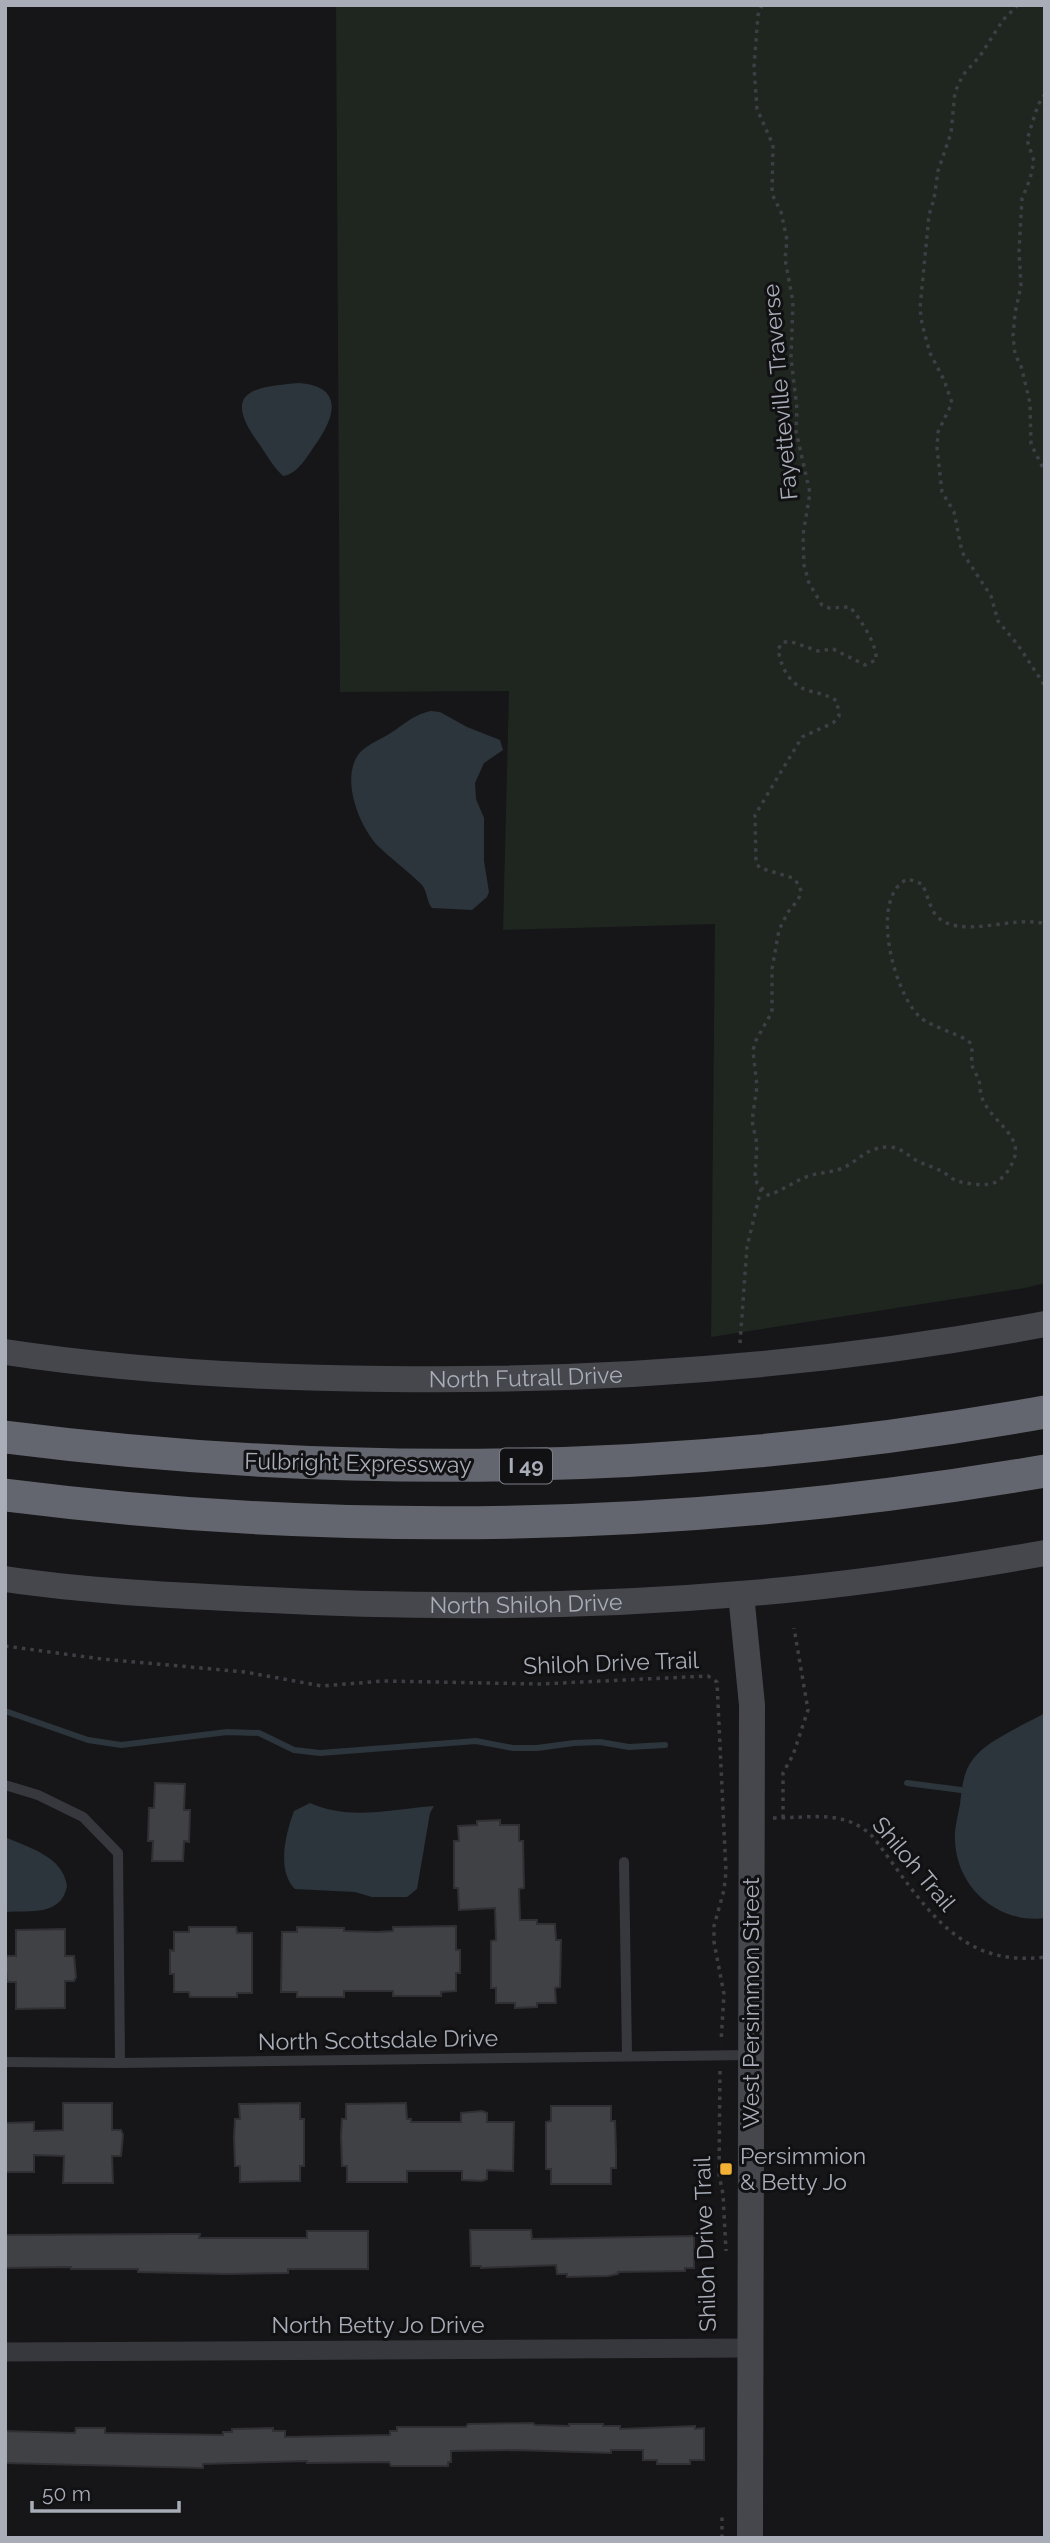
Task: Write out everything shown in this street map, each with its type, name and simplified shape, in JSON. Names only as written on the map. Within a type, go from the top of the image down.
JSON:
[{"type":"highway","name":"Fulbright Expressway","points":[[5,1437],[189,1457],[293,1463],[538,1466],[660,1459],[832,1443],[1045,1412]]},
{"type":"highway","points":[[5,1495],[187,1515],[348,1522],[519,1523],[747,1511],[864,1498],[1045,1471]]},
{"type":"main road","name":"North Futrall Drive","points":[[5,1352],[124,1366],[258,1376],[513,1379],[621,1375],[750,1365],[870,1351],[1045,1324]]},
{"type":"main road","name":"North Shiloh Drive","points":[[5,1579],[174,1595],[395,1605],[531,1605],[741,1594],[947,1570],[1045,1553]]},
{"type":"main road","name":"West Persimmon Street","points":[[741,1594],[752,1705],[750,2538]]},
{"type":"street","name":"North Betty Jo Drive","points":[[5,2352],[751,2347]]},
{"type":"lane","points":[[5,1785],[38,1795],[83,1817],[118,1853],[120,2063]]},
{"type":"lane","points":[[624,1861],[627,2056]]},
{"type":"lane","name":"North Scottsdale Drive","points":[[5,2062],[751,2055]]},
{"type":"path","name":"Fayetteville Traverse","points":[[761,1189],[755,1176],[757,1144],[752,1122],[757,1087],[755,1042],[772,1012],[772,969],[777,938],[788,912],[801,893],[800,886],[793,878],[760,868],[756,863],[753,823],[802,737],[833,723],[839,716],[837,701],[822,693],[805,690],[787,677],[778,649],[783,642],[792,642],[818,651],[833,649],[865,665],[876,660],[877,652],[860,617],[850,607],[829,608],[817,600],[808,583],[804,565],[803,545],[810,493],[796,430],[797,408],[791,351],[793,302],[785,259],[787,240],[781,212],[772,194],[773,145],[757,109],[754,67],[758,15],[762,5]]},
{"type":"path","points":[[1018,5],[1003,20],[980,56],[963,75],[955,92],[951,133],[938,171],[929,215],[920,308],[930,353],[952,403],[939,425],[937,448],[942,492],[954,512],[962,552],[992,596],[998,621],[1005,633],[1018,645],[1045,686]]},
{"type":"path","points":[[1045,94],[1038,105],[1027,140],[1034,161],[1022,199],[1019,251],[1021,286],[1014,313],[1013,336],[1015,354],[1021,366],[1030,403],[1031,444],[1045,472]]},
{"type":"path","points":[[740,1348],[747,1247],[761,1189],[768,1195],[782,1191],[806,1177],[837,1170],[867,1151],[890,1147],[906,1152],[954,1180],[989,1185],[1000,1180],[1013,1162],[1016,1146],[1014,1138],[996,1122],[983,1101],[979,1080],[972,1065],[971,1045],[966,1038],[941,1030],[920,1018],[901,989],[890,958],[888,934],[892,895],[901,883],[908,879],[922,884],[938,917],[958,928],[1024,921],[1045,923]]},
{"type":"path","points":[[783,1818],[783,1773],[793,1755],[808,1710],[794,1628]]},
{"type":"path","name":"Shiloh Drive Trail","points":[[5,1646],[102,1659],[245,1672],[321,1686],[383,1681],[540,1684],[708,1676],[717,1682],[726,1872],[724,1891],[714,1926],[714,1942],[724,1994],[720,2056],[719,2175],[723,2194],[726,2254]]},
{"type":"path","name":"Shiloh Trail","points":[[750,1819],[848,1819],[862,1826],[873,1837],[942,1925],[958,1938],[978,1950],[999,1957],[1045,1957]]},
{"type":"path","points":[[722,2515],[722,2538]]},
{"type":"shaded area","points":[[336,5],[1045,5],[1045,1283],[711,1337],[715,924],[503,930],[509,691],[340,692]]},
{"type":"shaded area","points":[[299,383],[322,389],[328,395],[331,411],[324,431],[307,457],[294,471],[283,476],[272,464],[247,424],[242,411],[243,401],[248,394],[257,390]]},
{"type":"shaded area","points":[[431,711],[440,712],[467,727],[500,740],[503,750],[484,763],[475,783],[476,799],[484,818],[484,861],[489,892],[472,910],[432,908],[421,884],[370,836],[354,802],[351,777],[358,755],[412,719]]},
{"type":"shaded area","points":[[1045,1713],[1045,1918],[1028,1918],[996,1909],[972,1888],[963,1874],[958,1858],[955,1832],[964,1780],[973,1759],[996,1739]]},
{"type":"shaded area","points":[[310,1803],[355,1813],[434,1806],[430,1813],[417,1889],[407,1897],[372,1897],[355,1892],[295,1889],[286,1872],[284,1851],[294,1811]]},
{"type":"shaded area","points":[[5,1837],[44,1854],[59,1867],[67,1886],[58,1903],[43,1910],[5,1912]]},
{"type":"building","points":[[155,1783],[185,1784],[184,1810],[190,1810],[189,1842],[184,1841],[183,1861],[152,1861],[153,1841],[148,1841],[149,1808],[154,1808]]},
{"type":"building","points":[[500,1820],[500,1825],[519,1825],[519,1841],[523,1841],[524,1888],[519,1889],[520,1920],[555,1924],[556,1940],[561,1940],[560,1987],[555,1988],[556,2003],[537,2003],[537,2007],[515,2008],[515,2003],[496,2003],[496,1988],[491,1988],[491,1941],[496,1940],[495,1908],[459,1910],[458,1888],[454,1888],[454,1841],[459,1841],[458,1826],[477,1825],[477,1821]]},
{"type":"building","points":[[456,1926],[460,1973],[456,1973],[456,1991],[441,1992],[441,1996],[393,1996],[393,1991],[344,1991],[344,1997],[297,1997],[297,1992],[281,1992],[282,1932],[297,1932],[297,1927],[377,1932],[393,1931],[393,1927]]},
{"type":"building","points":[[189,1927],[236,1927],[237,1933],[252,1933],[252,1993],[237,1993],[237,1997],[190,1997],[189,1992],[174,1992],[174,1974],[170,1974],[170,1950],[174,1951],[174,1932],[189,1932]]},
{"type":"building","points":[[65,1929],[65,1956],[74,1956],[76,1977],[74,1981],[65,1981],[65,2008],[16,2009],[16,1982],[7,1982],[5,1961],[7,1956],[16,1956],[16,1930]]},
{"type":"building","points":[[63,2103],[112,2103],[112,2130],[121,2130],[123,2135],[121,2156],[112,2156],[113,2183],[63,2183],[64,2156],[34,2155],[34,2172],[5,2172],[5,2123],[34,2122],[34,2131],[63,2130]]},
{"type":"building","points":[[300,2103],[300,2119],[304,2119],[304,2166],[300,2166],[300,2181],[240,2182],[240,2166],[235,2166],[234,2137],[235,2119],[240,2119],[239,2104]]},
{"type":"building","points":[[406,2103],[407,2119],[411,2119],[411,2122],[461,2122],[461,2113],[482,2111],[487,2113],[487,2122],[514,2122],[513,2171],[487,2170],[487,2179],[482,2181],[462,2180],[462,2171],[407,2171],[407,2182],[347,2182],[347,2166],[342,2166],[341,2136],[342,2119],[346,2119],[346,2104]]},
{"type":"building","points":[[551,2106],[611,2106],[611,2121],[615,2121],[616,2168],[611,2168],[611,2184],[551,2184],[551,2169],[546,2169],[546,2122],[551,2121]]},
{"type":"building","points":[[470,2230],[531,2230],[532,2239],[694,2236],[694,2268],[685,2268],[685,2271],[618,2272],[608,2276],[567,2277],[567,2274],[557,2274],[556,2265],[481,2268],[471,2266]]},
{"type":"building","points":[[307,2231],[368,2231],[368,2269],[288,2269],[288,2273],[227,2274],[71,2267],[5,2268],[5,2235],[200,2234],[199,2238],[307,2238]]},
{"type":"building","points":[[533,2423],[569,2426],[603,2424],[620,2426],[620,2429],[695,2426],[695,2429],[704,2428],[704,2460],[690,2460],[690,2464],[657,2464],[657,2460],[643,2460],[643,2450],[611,2450],[611,2453],[517,2450],[451,2451],[451,2462],[448,2462],[448,2466],[307,2461],[203,2464],[203,2468],[5,2463],[5,2431],[75,2433],[76,2428],[105,2428],[105,2433],[223,2435],[223,2432],[232,2432],[232,2429],[273,2428],[273,2431],[285,2431],[285,2437],[390,2435],[390,2431],[397,2431],[397,2427]]},
{"type":"waterway","points":[[5,1711],[88,1740],[121,1745],[227,1732],[259,1733],[294,1750],[320,1753],[476,1741],[513,1748],[600,1742],[629,1747],[665,1745]]},
{"type":"waterway","points":[[907,1783],[969,1791]]},
{"type":"place","name":"Persimmion & Betty Jo","points":[[726,2169]]}]
